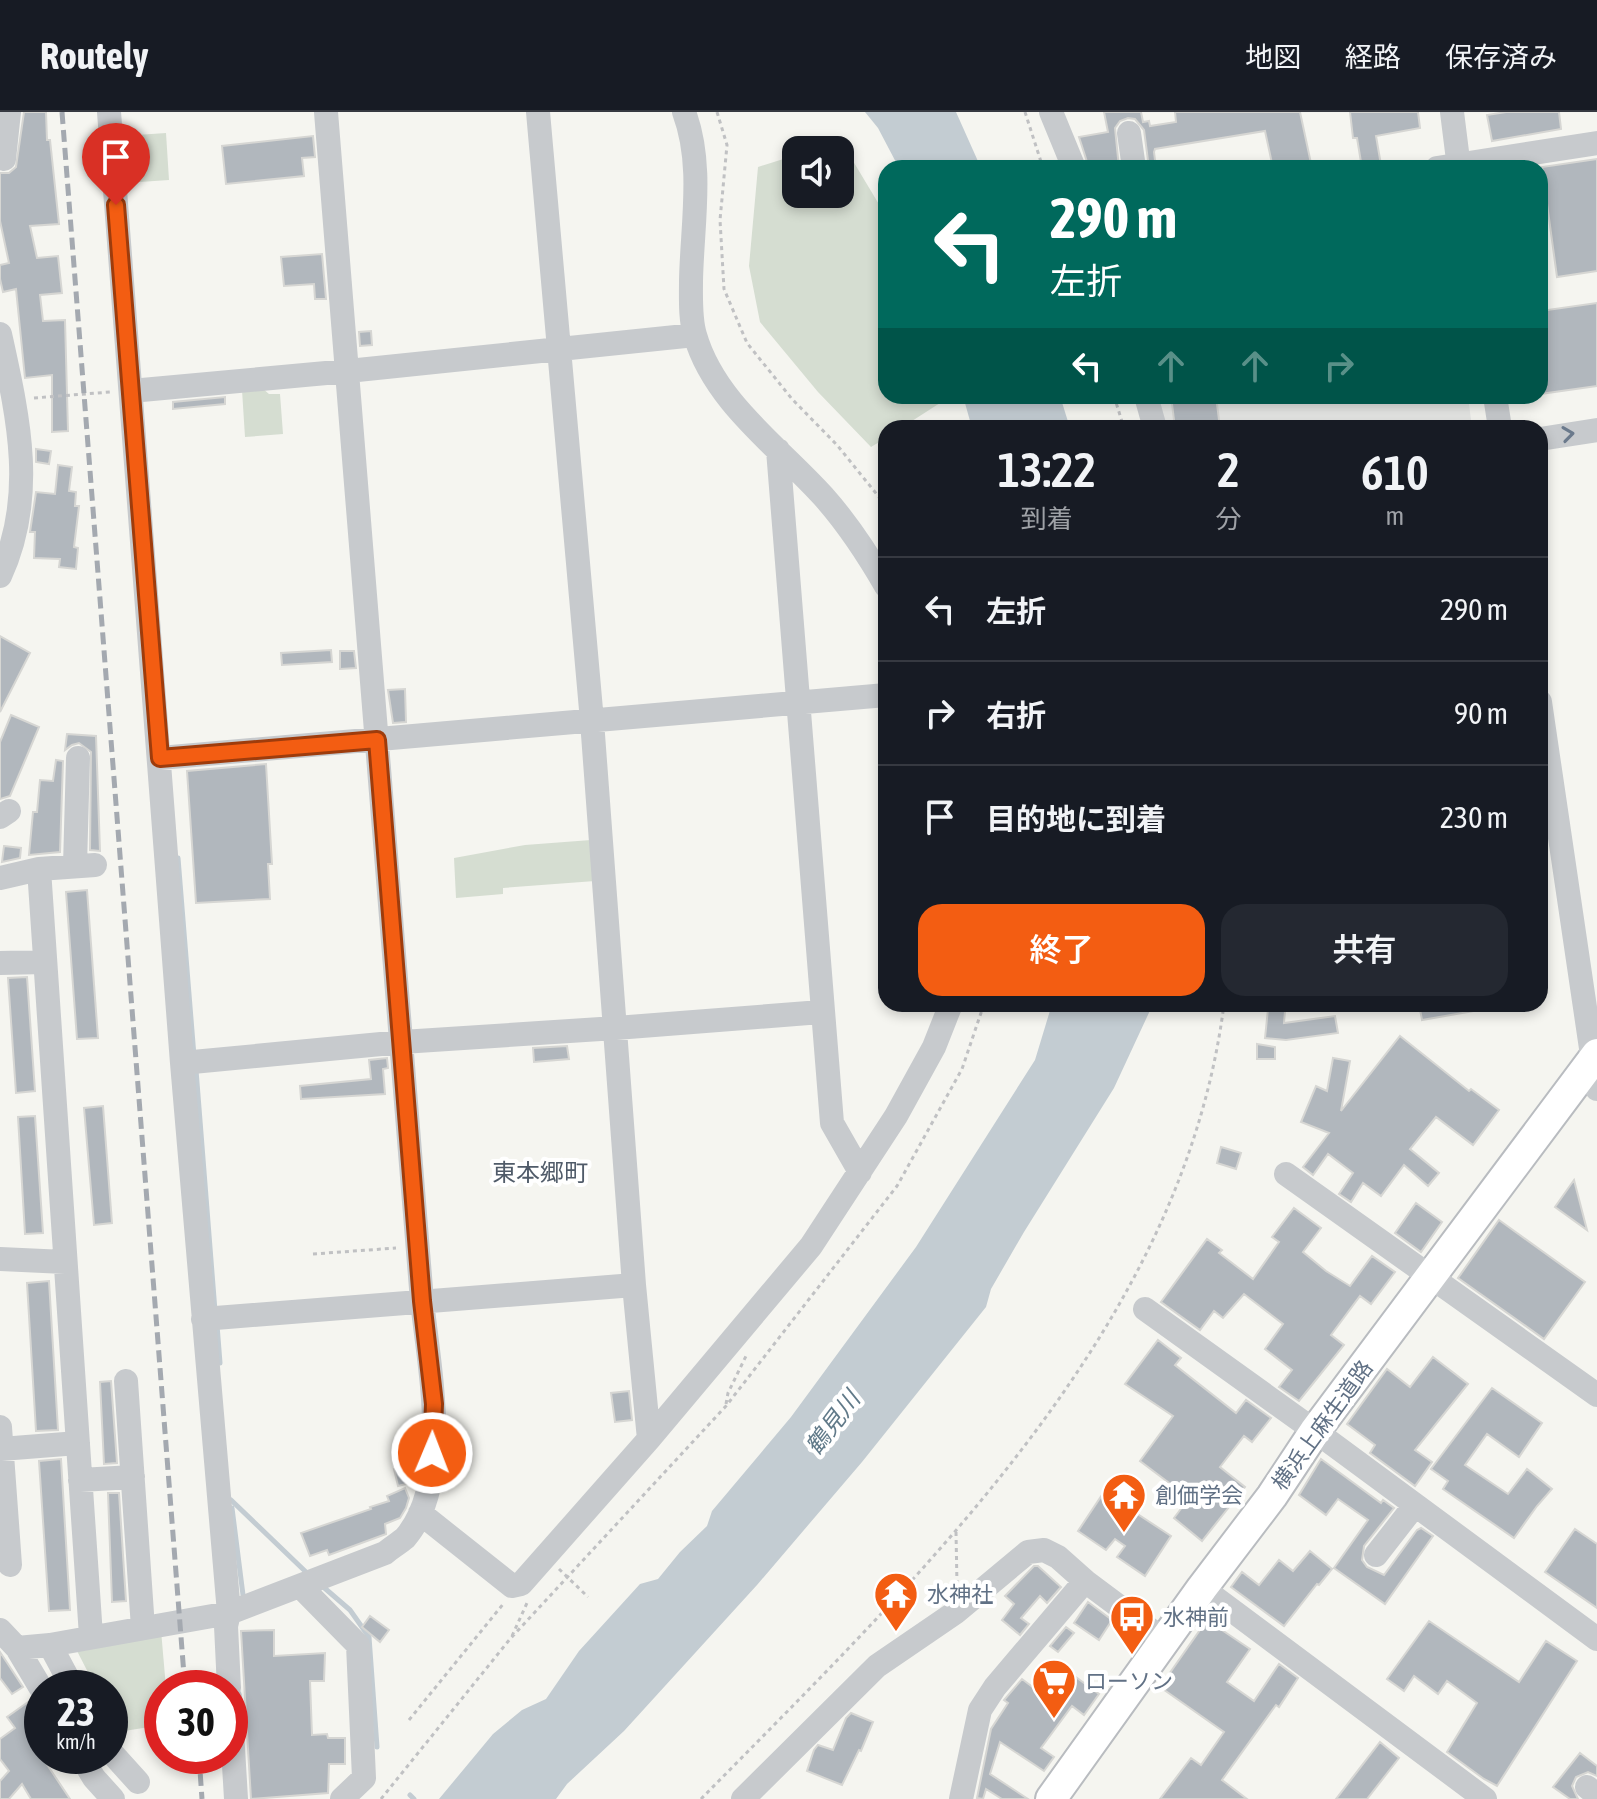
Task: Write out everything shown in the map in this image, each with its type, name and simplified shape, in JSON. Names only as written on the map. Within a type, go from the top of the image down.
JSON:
[{"type":"main road","name":"横浜上麻生道路","points":[[1051,1799],[1272,1496],[1315,1431],[1596,1068]]},
{"type":"street","points":[[4,159],[9,112]]},
{"type":"street","points":[[109,112],[137,390],[212,1318],[229,1613],[226,1626],[228,1670]]},
{"type":"street","points":[[17,1648],[50,1645],[229,1613],[385,1553],[404,1538],[420,1513],[429,1484],[434,1404],[422,1301],[326,112]]},
{"type":"street","points":[[538,112],[592,721],[634,1285],[649,1439]]},
{"type":"street","points":[[684,112],[693,137],[695,188],[691,295],[695,335],[714,376],[745,416],[855,534],[878,573]]},
{"type":"street","points":[[1051,112],[1071,160]]},
{"type":"street","points":[[1452,112],[1452,160]]},
{"type":"street","points":[[1125,140],[1131,160]]},
{"type":"street","points":[[1494,160],[1597,143]]},
{"type":"street","points":[[0,334],[21,450],[21,487],[13,549],[0,576]]},
{"type":"street","points":[[137,390],[695,335]]},
{"type":"street","points":[[1548,438],[1597,430]]},
{"type":"street","points":[[778,450],[832,1123],[860,1172]]},
{"type":"street","points":[[167,757],[878,696]]},
{"type":"street","points":[[1548,756],[1596,1068]]},
{"type":"street","points":[[0,878],[39,869],[85,865],[78,758]]},
{"type":"street","points":[[39,869],[91,1636]]},
{"type":"street","points":[[0,963],[45,962]]},
{"type":"street","points":[[191,1062],[402,1042],[821,1012]]},
{"type":"street","points":[[420,1513],[521,1594],[536,1567],[649,1439],[811,1246],[896,1116],[934,1047],[948,1012]]},
{"type":"street","points":[[1286,1174],[1597,1395]]},
{"type":"street","points":[[0,1259],[65,1262]]},
{"type":"street","points":[[212,1318],[634,1285]]},
{"type":"street","points":[[1145,1309],[1597,1639]]},
{"type":"street","points":[[126,1381],[143,1628]]},
{"type":"street","points":[[10,1565],[1,1442],[78,1443]]},
{"type":"street","points":[[80,1480],[133,1477]]},
{"type":"street","points":[[1376,1555],[1415,1505]]},
{"type":"street","points":[[743,1799],[877,1666],[956,1612],[1028,1552],[1044,1550],[1058,1557],[1164,1640]]},
{"type":"street","points":[[961,1799],[980,1710],[995,1687],[1085,1581]]},
{"type":"street","points":[[309,1583],[358,1645],[364,1778],[342,1799]]},
{"type":"street","points":[[1202,1588],[1485,1799]]},
{"type":"street","points":[[0,1630],[17,1648],[30,1670]]},
{"type":"street","points":[[50,1645],[63,1670]]},
{"type":"street","points":[[128,1771],[138,1782]]},
{"type":"street","points":[[92,1774],[113,1799]]},
{"type":"street","points":[[235,1774],[236,1799]]},
{"type":"path","points":[[717,112],[727,145],[720,220],[724,289],[747,343],[878,496]]},
{"type":"path","points":[[1025,112],[1040,160]]},
{"type":"path","points":[[14,400],[137,390]]},
{"type":"path","points":[[381,1799],[510,1639],[726,1406],[897,1186],[962,1069],[981,1012]]},
{"type":"path","points":[[701,1799],[873,1625],[956,1532],[1063,1394],[1149,1249],[1175,1188],[1202,1110],[1220,1039],[1223,1012]]},
{"type":"path","points":[[313,1254],[418,1248]]},
{"type":"path","points":[[956,1532],[956,1612]]},
{"type":"path","points":[[566,1576],[588,1597]]},
{"type":"path","points":[[409,1720],[512,1595],[521,1594],[510,1639]]},
{"type":"shaded area","points":[[166,133],[169,180],[125,183],[122,136]]},
{"type":"shaded area","points":[[782,159],[782,208],[854,208],[854,163],[878,203],[878,404],[938,404],[914,420],[878,420],[878,443],[871,447],[818,392],[760,322],[749,266],[758,167]]},
{"type":"shaded area","points":[[262,388],[269,394],[280,394],[283,434],[245,437],[242,390]]},
{"type":"shaded area","points":[[1158,404],[1469,404],[1471,420],[1162,420]]},
{"type":"shaded area","points":[[591,840],[595,881],[503,888],[503,894],[456,898],[454,858],[525,845]]},
{"type":"shaded area","points":[[161,1630],[164,1670],[144,1670],[144,1728],[128,1730],[128,1670],[87,1670],[74,1645]]},
{"type":"water","points":[[865,112],[956,112],[977,160],[895,160],[878,128]]},
{"type":"water","points":[[965,404],[1062,404],[1068,420],[970,420]]},
{"type":"water","name":"鶴見川","points":[[1050,1012],[1149,1012],[1114,1088],[1024,1232],[991,1289],[986,1307],[862,1462],[757,1585],[624,1731],[567,1784],[556,1799],[439,1799],[493,1734],[522,1710],[546,1699],[579,1651],[640,1584],[658,1579],[707,1526],[712,1511],[791,1417],[916,1247],[1035,1060]]},
{"type":"building","points":[[24,112],[46,112],[47,140],[50,140],[59,224],[30,226],[37,258],[58,256],[62,293],[40,295],[43,321],[65,320],[68,431],[52,432],[52,375],[25,378],[16,289],[3,292],[0,279],[0,265],[9,263],[0,221],[0,173],[9,173],[16,167]]},
{"type":"building","points":[[1104,112],[1141,112],[1143,122],[1149,121],[1150,126],[1176,122],[1175,112],[1300,112],[1310,160],[1271,160],[1265,131],[1155,149],[1155,160],[1148,160],[1144,130],[1135,119],[1128,118],[1120,121],[1115,128],[1118,160],[1086,160],[1079,137],[1108,132]]},
{"type":"building","points":[[1350,112],[1418,112],[1420,128],[1376,136],[1380,160],[1361,160],[1357,138],[1353,138]]},
{"type":"building","points":[[1559,112],[1561,129],[1492,141],[1487,115]]},
{"type":"building","points":[[313,136],[315,157],[302,158],[304,176],[226,184],[222,146]]},
{"type":"building","points":[[1597,159],[1597,271],[1557,277],[1548,211],[1548,166]]},
{"type":"building","points":[[322,254],[326,299],[315,299],[314,284],[284,286],[281,257]]},
{"type":"building","points":[[1597,303],[1597,386],[1548,393],[1548,310]]},
{"type":"building","points":[[371,331],[372,345],[360,346],[359,332]]},
{"type":"building","points":[[225,397],[225,404],[173,409],[173,402]]},
{"type":"building","points":[[1172,404],[1217,404],[1219,420],[1174,420]]},
{"type":"building","points":[[36,449],[51,451],[49,464],[36,462]]},
{"type":"building","points":[[58,465],[72,467],[69,491],[76,492],[75,506],[79,506],[74,547],[78,548],[76,569],[59,567],[60,559],[34,558],[35,532],[30,532],[36,492],[55,494]]},
{"type":"building","points":[[0,636],[30,653],[0,712]]},
{"type":"building","points":[[331,650],[332,662],[282,665],[281,653]]},
{"type":"building","points":[[340,651],[354,651],[356,668],[340,669]]},
{"type":"building","points":[[405,689],[406,722],[393,723],[388,690]]},
{"type":"building","points":[[11,715],[39,727],[10,796],[0,799],[0,742]]},
{"type":"building","points":[[67,734],[96,736],[100,851],[90,850],[91,752],[79,743],[65,750]]},
{"type":"building","points":[[56,760],[63,761],[60,852],[29,855],[40,780],[53,781]]},
{"type":"building","points":[[266,764],[272,864],[268,864],[270,899],[196,903],[187,771]]},
{"type":"building","points":[[4,846],[21,848],[20,858],[2,862]]},
{"type":"building","points":[[87,890],[98,1038],[77,1039],[66,892]]},
{"type":"building","points":[[27,977],[35,1091],[16,1093],[8,978]]},
{"type":"building","points":[[1268,1012],[1285,1012],[1284,1023],[1335,1016],[1338,1033],[1286,1040],[1265,1038]]},
{"type":"building","points":[[1420,1012],[1468,1012],[1422,1020]]},
{"type":"building","points":[[1400,1036],[1469,1091],[1471,1089],[1499,1110],[1473,1145],[1436,1117],[1410,1149],[1439,1173],[1428,1186],[1404,1165],[1381,1196],[1363,1183],[1351,1202],[1339,1194],[1353,1173],[1328,1154],[1313,1175],[1303,1167],[1329,1133],[1301,1122],[1316,1086],[1327,1091],[1333,1058],[1350,1061],[1341,1111]]},
{"type":"building","points":[[1257,1044],[1275,1047],[1275,1059],[1257,1059]]},
{"type":"building","points":[[567,1046],[569,1059],[534,1062],[533,1048]]},
{"type":"building","points":[[387,1058],[388,1068],[383,1069],[385,1094],[301,1099],[300,1086],[371,1079],[369,1060]]},
{"type":"building","points":[[103,1106],[112,1223],[94,1225],[84,1108]]},
{"type":"building","points":[[35,1116],[43,1233],[25,1234],[18,1117]]},
{"type":"building","points":[[1221,1147],[1241,1153],[1236,1169],[1217,1163]]},
{"type":"building","points":[[1574,1180],[1587,1230],[1555,1207]]},
{"type":"building","points":[[1416,1203],[1442,1222],[1421,1252],[1395,1233]]},
{"type":"building","points":[[1294,1208],[1321,1228],[1303,1252],[1326,1271],[1350,1286],[1372,1256],[1395,1272],[1371,1304],[1360,1296],[1331,1335],[1344,1345],[1299,1401],[1279,1387],[1292,1370],[1265,1349],[1283,1324],[1244,1294],[1223,1318],[1214,1311],[1200,1330],[1161,1302],[1207,1239],[1222,1250],[1219,1253],[1253,1279],[1279,1242],[1272,1237]]},
{"type":"building","points":[[1499,1220],[1585,1282],[1544,1339],[1458,1278]]},
{"type":"building","points":[[49,1281],[58,1430],[36,1431],[27,1283]]},
{"type":"building","points":[[1158,1340],[1181,1358],[1175,1365],[1236,1413],[1246,1400],[1271,1418],[1252,1442],[1244,1436],[1220,1467],[1245,1487],[1202,1541],[1174,1518],[1189,1498],[1140,1461],[1173,1416],[1125,1384]]},
{"type":"building","points":[[1433,1357],[1468,1384],[1415,1450],[1432,1462],[1415,1486],[1370,1453],[1375,1445],[1347,1424],[1387,1369],[1410,1387]]},
{"type":"building","points":[[111,1381],[117,1463],[104,1464],[100,1382]]},
{"type":"building","points":[[1492,1388],[1542,1423],[1519,1457],[1487,1434],[1465,1465],[1508,1494],[1527,1469],[1552,1489],[1514,1538],[1443,1489],[1448,1481],[1431,1469]]},
{"type":"building","points":[[629,1391],[632,1420],[615,1422],[611,1393]]},
{"type":"building","points":[[61,1459],[70,1610],[49,1611],[39,1461]]},
{"type":"building","points":[[1321,1459],[1381,1503],[1383,1500],[1394,1508],[1364,1546],[1362,1560],[1367,1567],[1384,1575],[1417,1530],[1421,1528],[1433,1536],[1385,1604],[1334,1568],[1368,1520],[1338,1499],[1326,1515],[1299,1495]]},
{"type":"building","points":[[412,1465],[414,1482],[398,1486],[394,1469]]},
{"type":"building","points":[[405,1488],[409,1498],[406,1508],[400,1518],[385,1524],[386,1534],[329,1555],[327,1550],[310,1556],[301,1533],[371,1509],[389,1501],[387,1496]]},
{"type":"building","name":"創価学会","points":[[1104,1492],[1171,1536],[1145,1576],[1117,1557],[1125,1546],[1115,1539],[1106,1550],[1078,1531]]},
{"type":"building","points":[[108,1493],[119,1493],[126,1601],[112,1602]]},
{"type":"building","points":[[1575,1529],[1597,1544],[1597,1608],[1545,1572]]},
{"type":"building","points":[[1310,1551],[1332,1569],[1284,1626],[1231,1587],[1242,1572],[1259,1585],[1279,1560],[1293,1571]]},
{"type":"building","points":[[1034,1566],[1038,1566],[1061,1587],[1047,1603],[1040,1596],[1021,1618],[1029,1624],[1020,1635],[1002,1620],[1014,1604],[1005,1596]]},
{"type":"building","points":[[1088,1602],[1112,1620],[1099,1640],[1074,1623]]},
{"type":"building","points":[[370,1616],[389,1630],[380,1642],[362,1627]]},
{"type":"building","points":[[1207,1620],[1250,1649],[1227,1682],[1254,1701],[1279,1664],[1298,1678],[1222,1780],[1247,1799],[1160,1799],[1191,1758],[1201,1765],[1224,1732],[1160,1687]]},
{"type":"building","points":[[1429,1621],[1519,1682],[1546,1641],[1577,1661],[1497,1786],[1447,1752],[1477,1703],[1447,1681],[1438,1694],[1414,1676],[1404,1691],[1387,1679]]},
{"type":"building","points":[[1066,1627],[1074,1633],[1058,1652],[1050,1646]]},
{"type":"building","points":[[274,1630],[274,1656],[325,1653],[324,1681],[310,1681],[312,1735],[345,1738],[345,1764],[329,1764],[328,1793],[251,1799],[248,1670],[243,1670],[241,1631]]},
{"type":"building","points":[[0,1652],[23,1687],[12,1694],[0,1678]]},
{"type":"building","points":[[1058,1664],[1099,1694],[1084,1715],[1072,1706],[1041,1748],[1054,1757],[1044,1771],[1000,1742],[990,1774],[1028,1799],[1002,1799],[986,1789],[983,1799],[977,1798],[991,1729],[1008,1703],[1004,1700],[1022,1679],[1038,1691]]},
{"type":"building","points":[[24,1705],[24,1774],[53,1774],[70,1799],[31,1799],[22,1784],[9,1799],[0,1799],[0,1781],[9,1771],[0,1759],[0,1739],[15,1728],[7,1717]]},
{"type":"building","points":[[851,1713],[873,1722],[842,1785],[807,1771],[818,1745],[833,1750]]},
{"type":"building","points":[[1380,1742],[1399,1758],[1367,1799],[1336,1799]]},
{"type":"building","points":[[1580,1753],[1597,1766],[1597,1776],[1588,1772],[1576,1777],[1572,1786],[1578,1799],[1570,1799],[1553,1787]]},
{"type":"waterway","points":[[178,858],[194,1056]]},
{"type":"waterway","points":[[196,1070],[215,1311]]},
{"type":"waterway","points":[[217,1325],[220,1363]]},
{"type":"waterway","points":[[231,1500],[307,1573]]},
{"type":"waterway","points":[[232,1508],[243,1595]]},
{"type":"waterway","points":[[321,1585],[350,1610],[369,1637],[377,1747]]},
{"type":"waterway","points":[[410,1795],[414,1799]]},
{"type":"railway","points":[[62,112],[184,1670]]},
{"type":"railway","points":[[200,1774],[202,1799]]},
{"type":"place","name":"創価学会","points":[[1124,1534]]},
{"type":"place","name":"水神社","points":[[896,1633]]},
{"type":"place","name":"水神前","points":[[1132,1656]]},
{"type":"place","name":"ローソン","points":[[1054,1720]]},
{"type":"district","name":"東本郷町","points":[[540,1173]]},
{"type":"route","points":[[116,205],[160,758],[377,740],[422,1301],[434,1404],[432,1453]]}]
